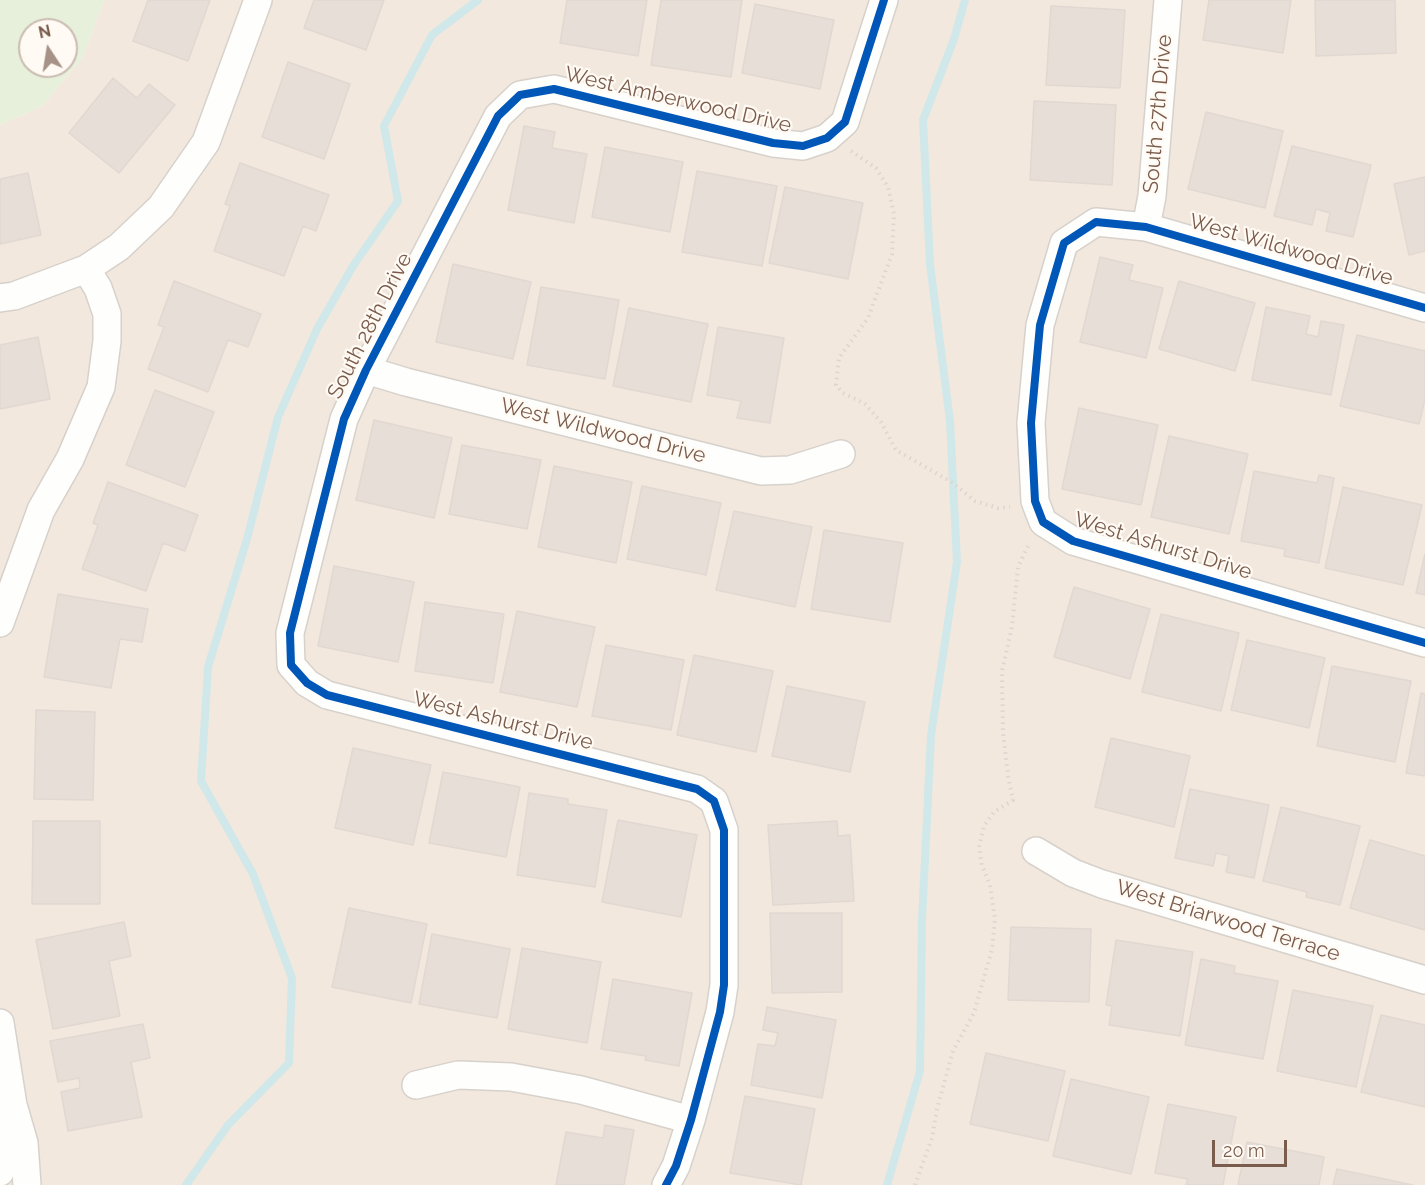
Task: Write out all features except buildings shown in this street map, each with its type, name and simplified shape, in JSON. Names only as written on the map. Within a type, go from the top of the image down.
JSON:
[{"type":"street","points":[[0,298],[14,296],[86,269],[119,247],[162,207],[206,142],[258,0]]},
{"type":"street","name":"West Amberwood Drive","points":[[520,94],[554,89],[773,143],[803,146],[827,138],[845,122],[884,0]]},
{"type":"street","name":"South 27th Drive","points":[[1146,227],[1152,196],[1168,0]]},
{"type":"street","name":"South 28th Drive","points":[[291,665],[290,633],[344,418],[366,370],[498,116],[520,94]]},
{"type":"street","name":"West Ashurst Drive","points":[[1146,227],[1096,222],[1064,243],[1040,325],[1031,423],[1035,501],[1043,522],[1073,541],[1425,643]]},
{"type":"street","name":"West Wildwood Drive","points":[[1146,227],[1425,308]]},
{"type":"street","points":[[0,623],[41,510],[70,459],[101,387],[107,341],[107,314],[98,288],[86,269]]},
{"type":"street","name":"West Wildwood Drive","points":[[366,370],[761,471],[790,470],[841,454]]},
{"type":"street","name":"West Ashurst Drive","points":[[291,665],[307,683],[327,695],[697,789],[714,801],[724,830],[724,985],[720,1012],[691,1120]]},
{"type":"street","name":"West Briarwood Terrace","points":[[1036,851],[1073,873],[1102,884],[1425,980]]},
{"type":"street","points":[[0,1023],[13,1105],[24,1143],[27,1185]]},
{"type":"street","points":[[417,1085],[458,1075],[511,1077],[581,1090],[691,1120],[673,1179]]},
{"type":"street","points":[[0,1172],[13,1105]]},
{"type":"path","points":[[863,158],[876,168],[888,187],[894,214],[892,254],[868,318],[839,358],[836,385],[843,393],[864,404],[881,422],[896,450],[953,483],[975,501],[998,508],[1015,507],[1035,501]]},
{"type":"path","points":[[915,1185],[932,1138],[937,1109],[953,1051],[974,1013],[992,949],[995,919],[990,885],[982,866],[979,847],[984,826],[994,812],[1013,800],[1003,732],[1002,671],[1012,627],[1018,567]]},
{"type":"shaded area","points":[[104,0],[1425,0],[1425,1185],[0,1185],[0,125],[42,106],[65,78],[78,78],[78,63],[83,57]]},
{"type":"green space","points":[[0,0],[104,0],[83,57],[78,63],[78,18],[18,18],[18,78],[65,78],[42,106],[0,125]]},
{"type":"waterway","points":[[186,1185],[228,1125],[289,1063],[292,978],[253,874],[201,781],[208,667],[247,539],[278,417],[317,329],[353,266],[398,201],[384,126],[432,35],[478,0]]},
{"type":"waterway","points":[[887,1185],[920,1071],[922,920],[931,735],[957,562],[950,421],[930,264],[923,120],[954,39],[965,0]]},
{"type":"cycle path","points":[[666,1185],[676,1166],[691,1120],[720,1012],[724,985],[724,830],[714,801],[697,789],[327,695],[307,683],[291,665],[290,633],[344,419],[366,370],[498,116],[520,95],[554,89],[773,143],[803,146],[827,138],[845,122],[884,0]]},
{"type":"cycle path","points":[[1425,308],[1146,227],[1096,222],[1064,243],[1040,325],[1031,423],[1035,501],[1043,522],[1073,541],[1425,643]]}]
